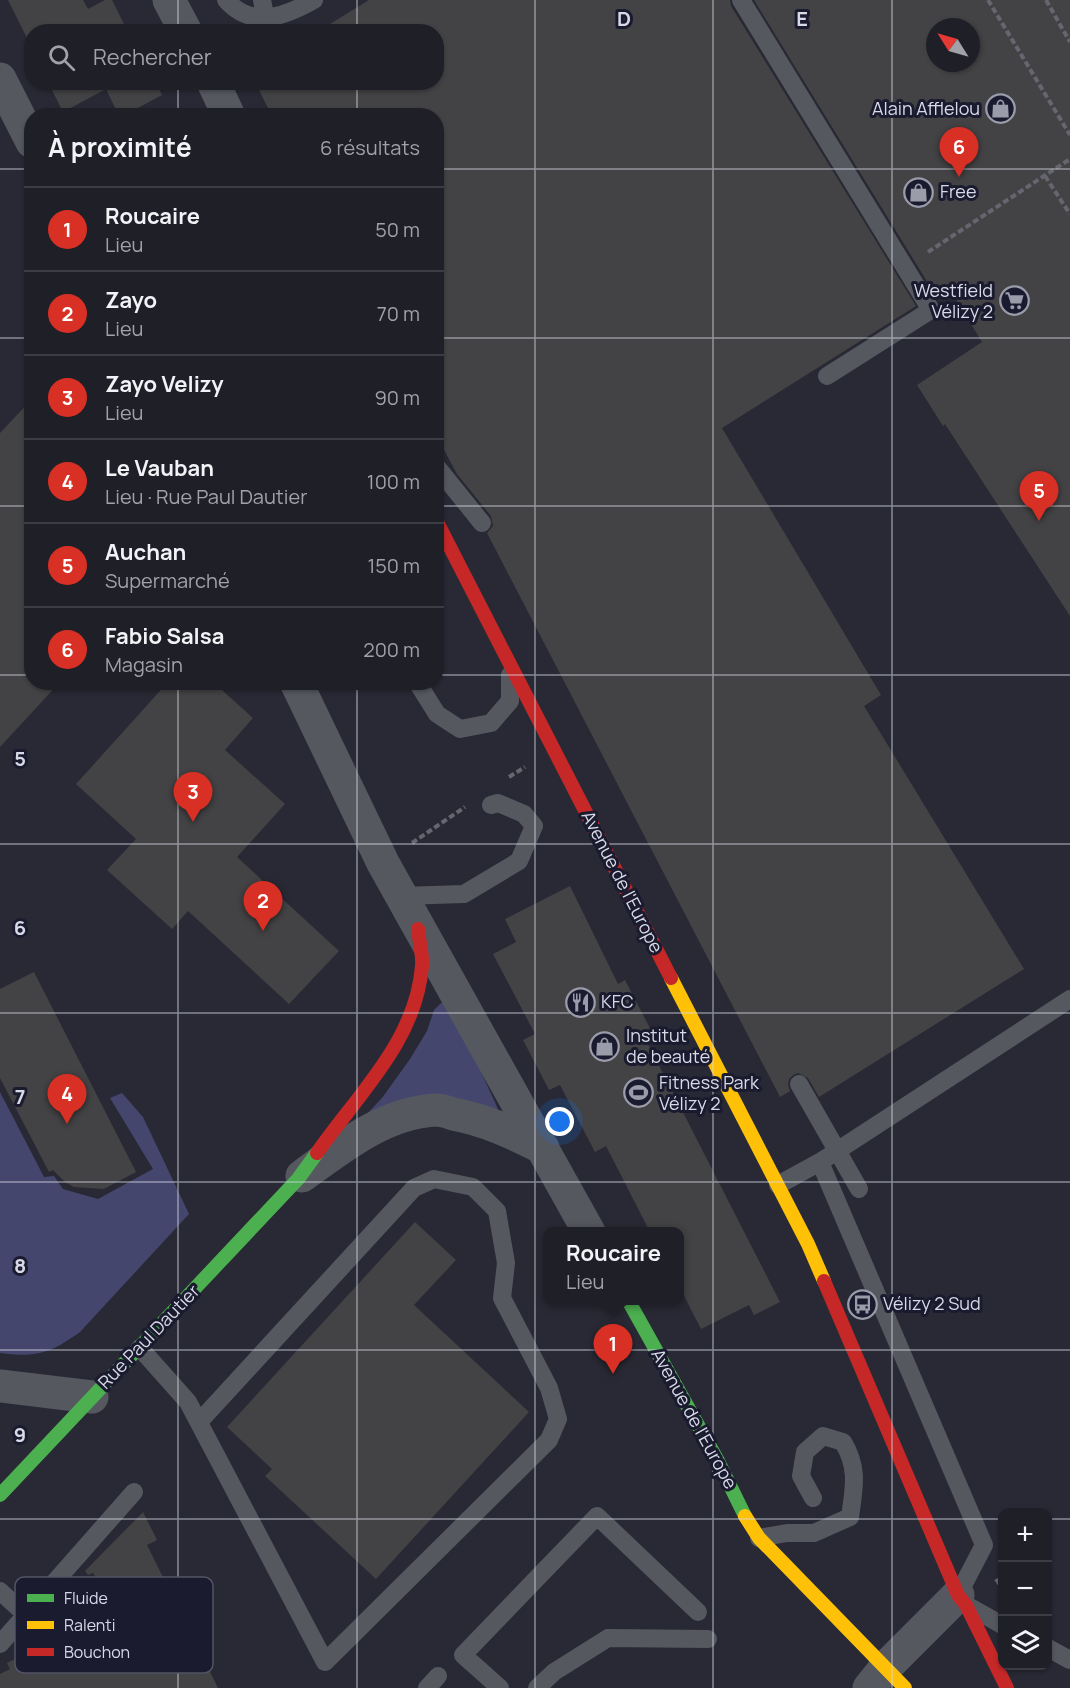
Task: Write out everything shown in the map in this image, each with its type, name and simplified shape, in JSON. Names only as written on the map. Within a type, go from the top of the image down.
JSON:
[{"type":"street","points":[[169,0],[182,24]]},
{"type":"street","points":[[0,79],[24,126]]},
{"type":"street","name":"Avenue de l'Europe","points":[[444,535],[808,1245],[962,1600],[1007,1688]]},
{"type":"street","points":[[300,690],[383,863],[586,1227]]},
{"type":"street","name":"Rue Paul Dautier","points":[[0,1495],[298,1179],[342,1117],[382,1067],[411,1018],[422,965],[418,928]]},
{"type":"street","name":"Rue Paul Dautier","points":[[298,1179],[351,1141],[391,1119],[437,1110],[475,1118],[543,1149]]},
{"type":"street","name":"Avenue de l'Europe","points":[[631,1305],[759,1538],[888,1682]]},
{"type":"street","points":[[0,1386],[92,1397]]},
{"type":"street","points":[[888,1682],[962,1600]]},
{"type":"lane","points":[[226,0],[235,10],[260,24]]},
{"type":"lane","points":[[262,0],[264,24]]},
{"type":"lane","points":[[268,24],[314,0]]},
{"type":"lane","points":[[741,0],[931,310],[827,376]]},
{"type":"lane","points":[[444,476],[482,523]]},
{"type":"lane","points":[[422,690],[436,714],[460,729],[491,723],[510,701],[511,663]]},
{"type":"lane","points":[[401,896],[464,894],[519,861],[534,826],[524,814],[498,803],[491,804]]},
{"type":"lane","points":[[778,1185],[838,1151],[1070,999]]},
{"type":"lane","points":[[800,1084],[859,1189]]},
{"type":"lane","points":[[820,1162],[984,1545],[962,1600],[998,1622]]},
{"type":"lane","points":[[140,1348],[188,1402],[325,1662],[549,1440],[558,1419],[549,1388],[502,1298],[507,1263],[496,1210],[473,1187],[434,1179],[414,1188],[199,1422]]},
{"type":"lane","points":[[759,1538],[787,1533],[814,1533],[850,1517],[854,1483],[852,1457],[843,1442],[823,1436],[805,1452],[801,1476],[813,1498]]},
{"type":"lane","points":[[59,1577],[134,1492]]},
{"type":"lane","points":[[500,1688],[463,1655],[597,1516],[699,1612]]},
{"type":"lane","points":[[0,1591],[15,1605]]},
{"type":"lane","points":[[0,1644],[15,1627]]},
{"type":"lane","points":[[537,1688],[554,1672],[608,1638],[708,1639]]},
{"type":"lane","points":[[1052,1651],[1070,1660]]},
{"type":"path","points":[[988,0],[1070,135]]},
{"type":"path","points":[[1046,0],[1070,42]]},
{"type":"path","points":[[928,252],[1070,159]]},
{"type":"path","points":[[1045,176],[1070,214]]},
{"type":"shaded area","points":[[444,1000],[453,1010],[498,1109],[493,1114],[349,1133],[382,1098],[410,1059],[427,1031],[434,1010]]},
{"type":"shaded area","points":[[0,1092],[44,1177],[54,1176],[63,1189],[98,1199],[153,1169],[110,1098],[122,1093],[143,1117],[189,1214],[80,1332],[51,1349],[24,1355],[0,1353]]},
{"type":"building","points":[[8,0],[83,0],[88,9],[105,0],[112,0],[124,24],[24,24],[24,32]]},
{"type":"building","points":[[369,0],[730,0],[731,6],[916,306],[722,428],[881,695],[864,706],[1024,969],[819,1097],[808,1078],[798,1073],[789,1079],[790,1091],[780,1097],[487,533],[493,526],[491,516],[457,474],[444,450],[444,108],[268,108],[259,90],[444,90],[444,24],[330,24]]},
{"type":"building","name":"Westfield Vélizy 2","points":[[754,0],[1070,0],[1070,616],[945,424],[943,426],[917,385],[982,342],[949,288],[936,296]]},
{"type":"building","points":[[52,90],[104,90],[70,108],[61,108]]},
{"type":"building","points":[[106,90],[159,90],[162,95],[138,108],[115,108]]},
{"type":"building","points":[[24,408],[24,690],[53,690],[0,747],[0,433]]},
{"type":"building","points":[[161,690],[222,690],[253,718],[225,750],[285,804],[237,857],[339,951],[289,1004],[188,911],[172,929],[107,870],[136,839],[76,784]]},
{"type":"building","points":[[570,886],[618,984],[625,980],[654,1036],[646,1040],[780,1302],[754,1315],[749,1305],[701,1329],[684,1296],[684,1227],[647,1227],[606,1146],[595,1152],[560,1085],[549,1090],[523,1040],[535,1034],[493,954],[516,942],[505,919]]},
{"type":"building","points":[[34,972],[136,1172],[104,1189],[74,1187],[53,1170],[49,1172],[0,1078],[0,989]]},
{"type":"building","points":[[415,1222],[456,1260],[414,1305],[529,1412],[376,1579],[265,1476],[272,1469],[227,1427]]},
{"type":"building","points":[[143,1512],[157,1540],[147,1545],[163,1577],[96,1577],[93,1573],[88,1575],[85,1571]]},
{"type":"building","points":[[15,1659],[15,1673],[211,1673],[218,1688],[0,1688],[0,1674],[10,1669],[7,1663]]},
{"type":"traffic: fast","points":[[0,1495],[298,1179],[317,1153]]},
{"type":"traffic: fast","points":[[631,1305],[718,1461],[745,1516]]},
{"type":"traffic: slow","points":[[671,978],[808,1244],[824,1281]]},
{"type":"traffic: slow","points":[[745,1516],[759,1538],[905,1688]]},
{"type":"traffic: jam","points":[[444,536],[671,978]]},
{"type":"traffic: jam","points":[[317,1153],[383,1066],[409,1019],[422,966],[418,929]]},
{"type":"traffic: jam","points":[[824,1281],[958,1595],[966,1605],[1007,1688]]},
{"type":"place","name":"Alain Afflelou","points":[[1001,109]]},
{"type":"place","name":"Fabio Salsa","points":[[959,177]]},
{"type":"place","name":"Free","points":[[919,192]]},
{"type":"place","name":"Westfield Vélizy 2","points":[[1014,301]]},
{"type":"place","name":"Auchan","points":[[1039,521]]},
{"type":"place","name":"Zayo Velizy","points":[[193,822]]},
{"type":"place","name":"Zayo","points":[[263,931]]},
{"type":"place","name":"KFC","points":[[580,1002]]},
{"type":"place","name":"Institut de beauté","points":[[605,1046]]},
{"type":"place","name":"Fitness Park Vélizy 2","points":[[638,1093]]},
{"type":"place","name":"Le Vauban","points":[[67,1124]]},
{"type":"place","name":"Vélizy 2 Sud","points":[[862,1304]]},
{"type":"place","name":"Roucaire","points":[[613,1374]]}]
